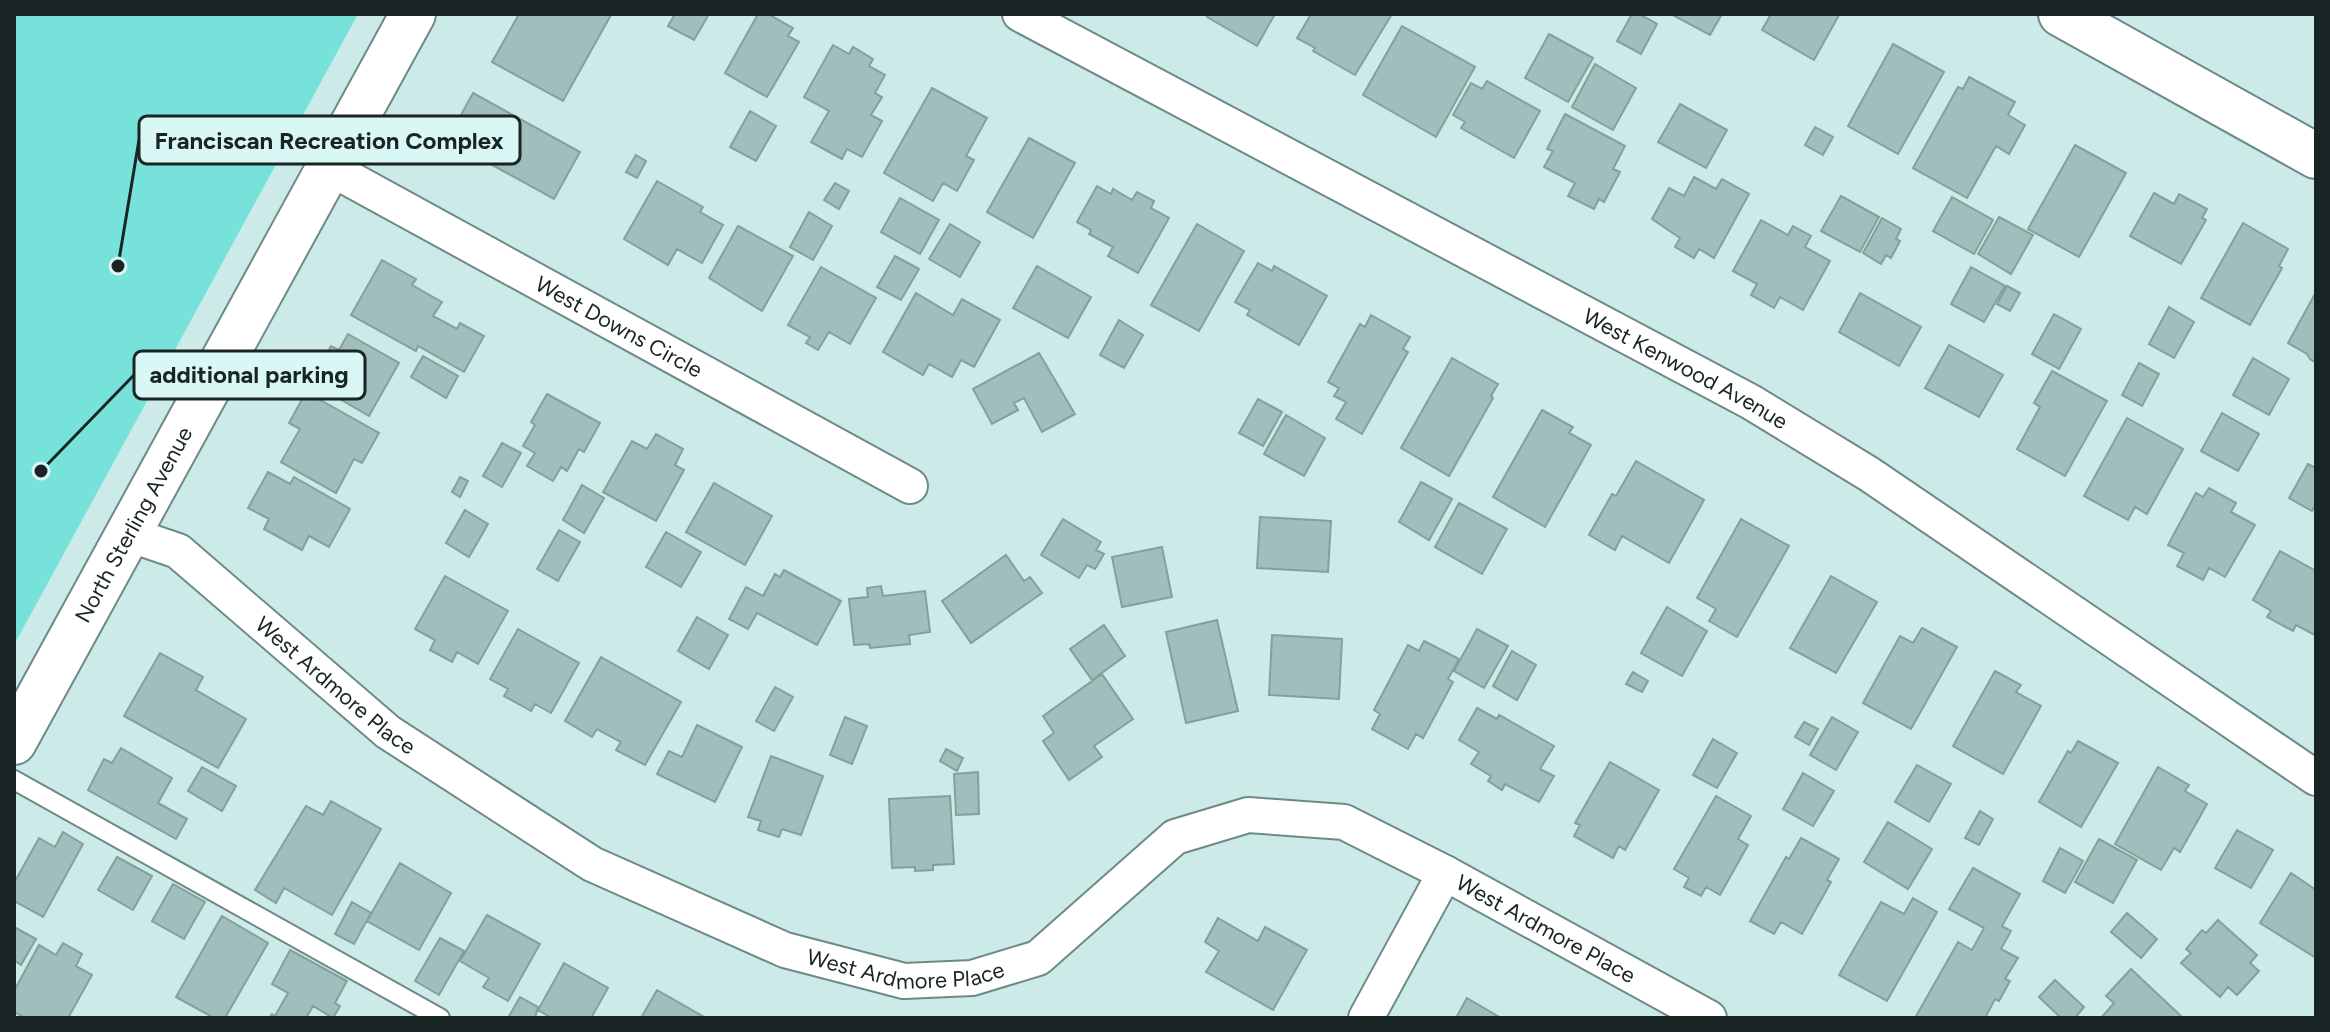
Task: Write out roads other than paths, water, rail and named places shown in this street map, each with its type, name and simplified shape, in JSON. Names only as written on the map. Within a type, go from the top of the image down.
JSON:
[{"type":"street","name":"North Sterling Avenue","points":[[14,742],[413,14]]},
{"type":"street","name":"West Kenwood Avenue","points":[[1020,14],[1751,402],[1869,474],[2316,778]]},
{"type":"street","points":[[2061,14],[2316,156]]},
{"type":"street","name":"West Downs Circle","points":[[328,167],[910,486]]},
{"type":"street","name":"West Ardmore Place","points":[[128,534],[178,551],[388,732],[592,864],[785,950],[904,981],[972,978],[1038,958],[1175,837],[1248,815],[1344,822],[1445,873],[1709,1018]]},
{"type":"street","points":[[1366,1018],[1445,873]]},
{"type":"lane","points":[[14,780],[440,1018]]},
{"type":"place","name":"Franciscan Recreation Complex","points":[[118,266]]},
{"type":"place","name":"additional parking","points":[[41,471]]}]
